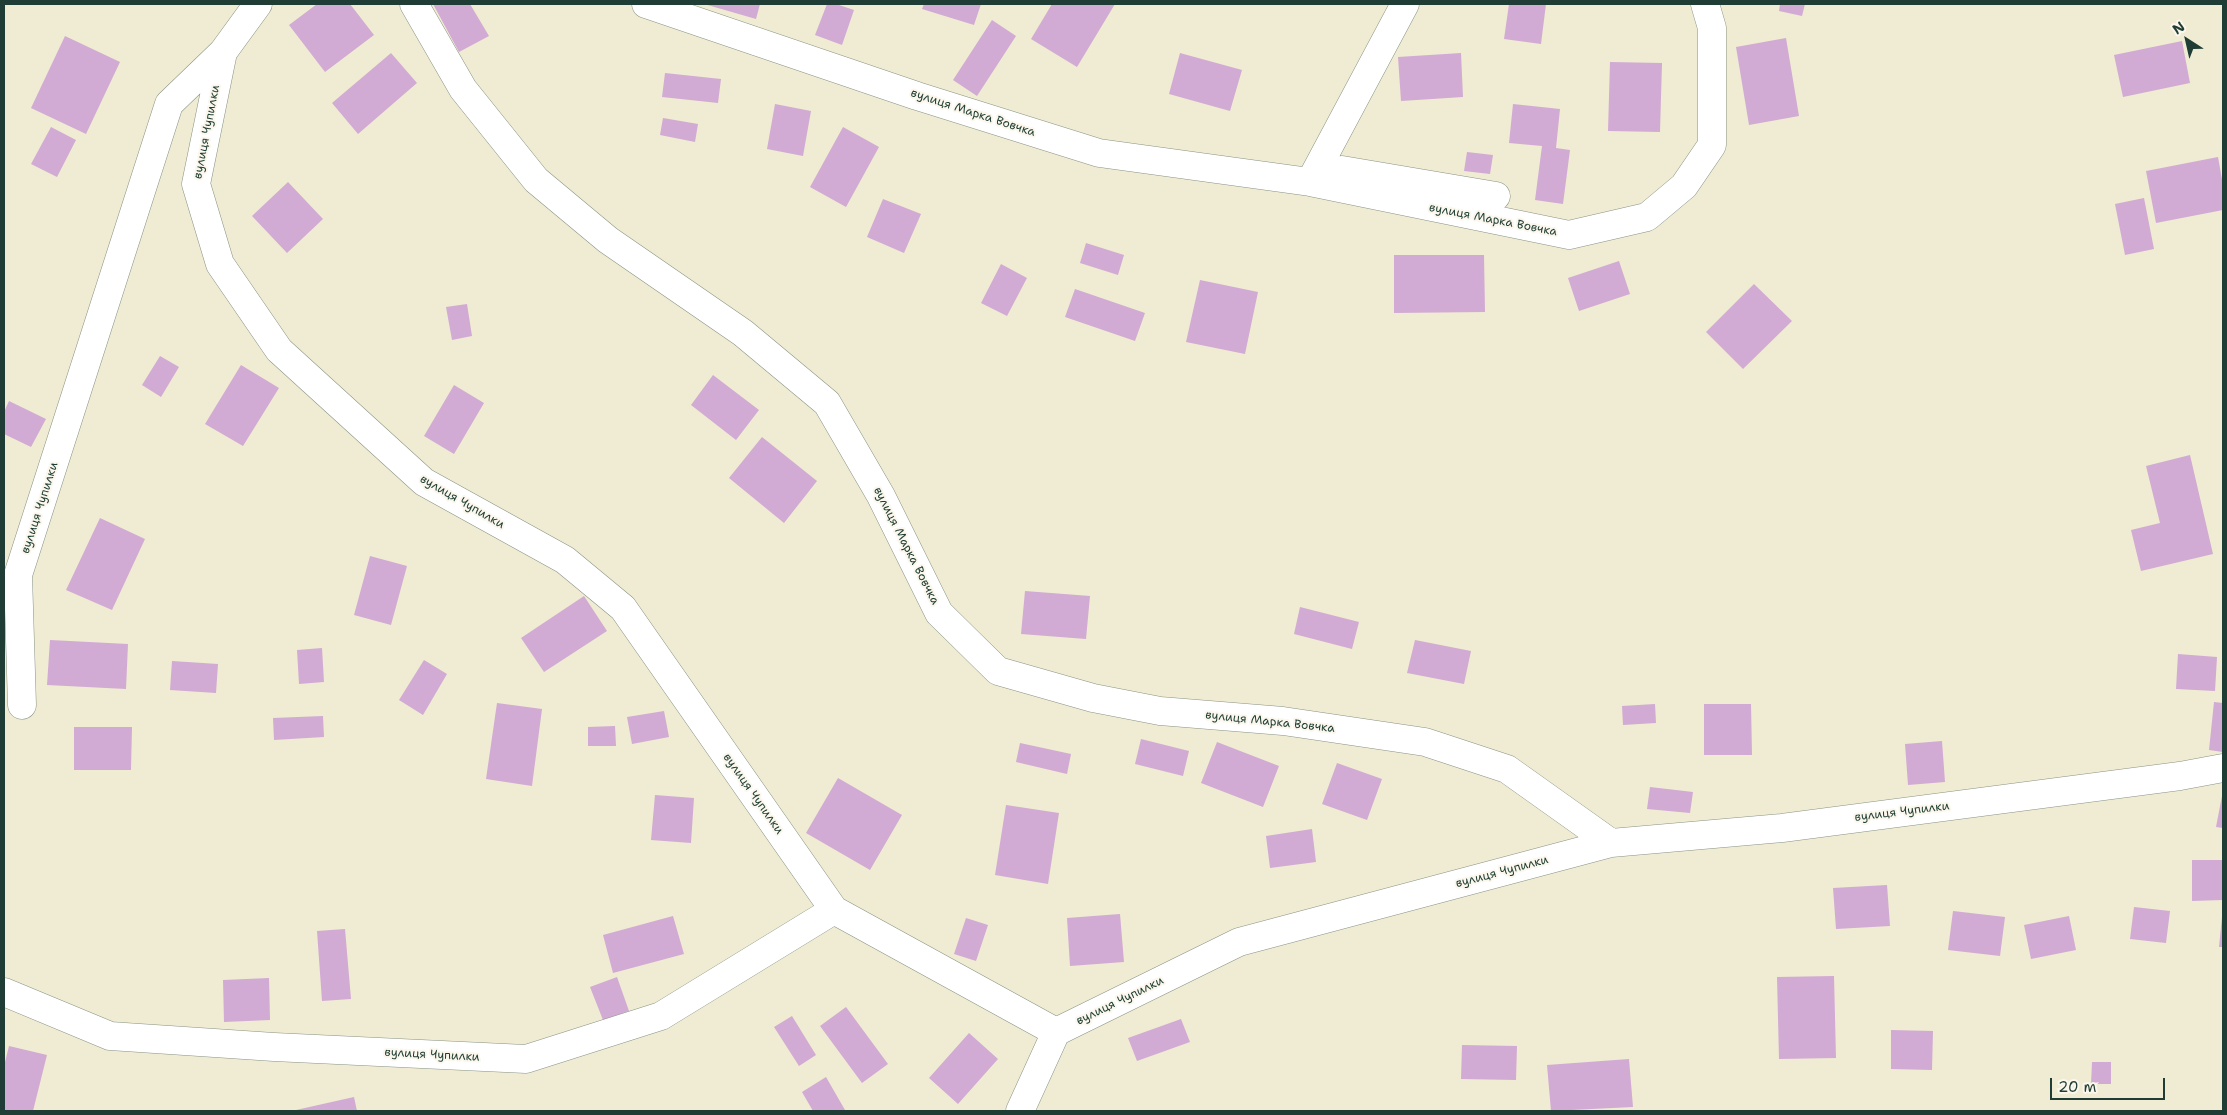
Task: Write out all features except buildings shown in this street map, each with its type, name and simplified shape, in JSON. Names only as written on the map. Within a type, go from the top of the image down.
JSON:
[{"type":"street","name":"вулиця Чупилки","points":[[22,704],[18,575],[169,104],[223,52],[258,4]]},
{"type":"street","name":"вулиця Марка Вовчка","points":[[414,4],[463,89],[536,180],[608,240],[744,333],[827,403],[881,496],[939,613],[998,671],[1093,698],[1160,711],[1282,721],[1425,742],[1507,769],[1611,843]]},
{"type":"street","name":"вулиця Марка Вовчка","points":[[646,4],[917,96],[1099,153],[1310,182],[1569,235],[1647,217],[1684,186],[1712,145],[1712,28],[1705,4]]},
{"type":"street","points":[[1310,182],[1405,4]]},
{"type":"street","name":"вулиця Чупилки","points":[[223,52],[196,184],[220,264],[279,350],[424,482],[565,560],[623,608],[834,910],[1056,1032],[1239,942],[1611,843],[1782,828],[2180,776],[2223,768]]},
{"type":"street","name":"вулиця Марка Вовчка","points":[[1310,182],[1342,170],[1496,196]]},
{"type":"street","name":"вулиця Чупилки","points":[[4,992],[110,1036],[274,1047],[526,1059],[661,1016],[834,910]]},
{"type":"street","points":[[1020,1111],[1056,1032]]}]
